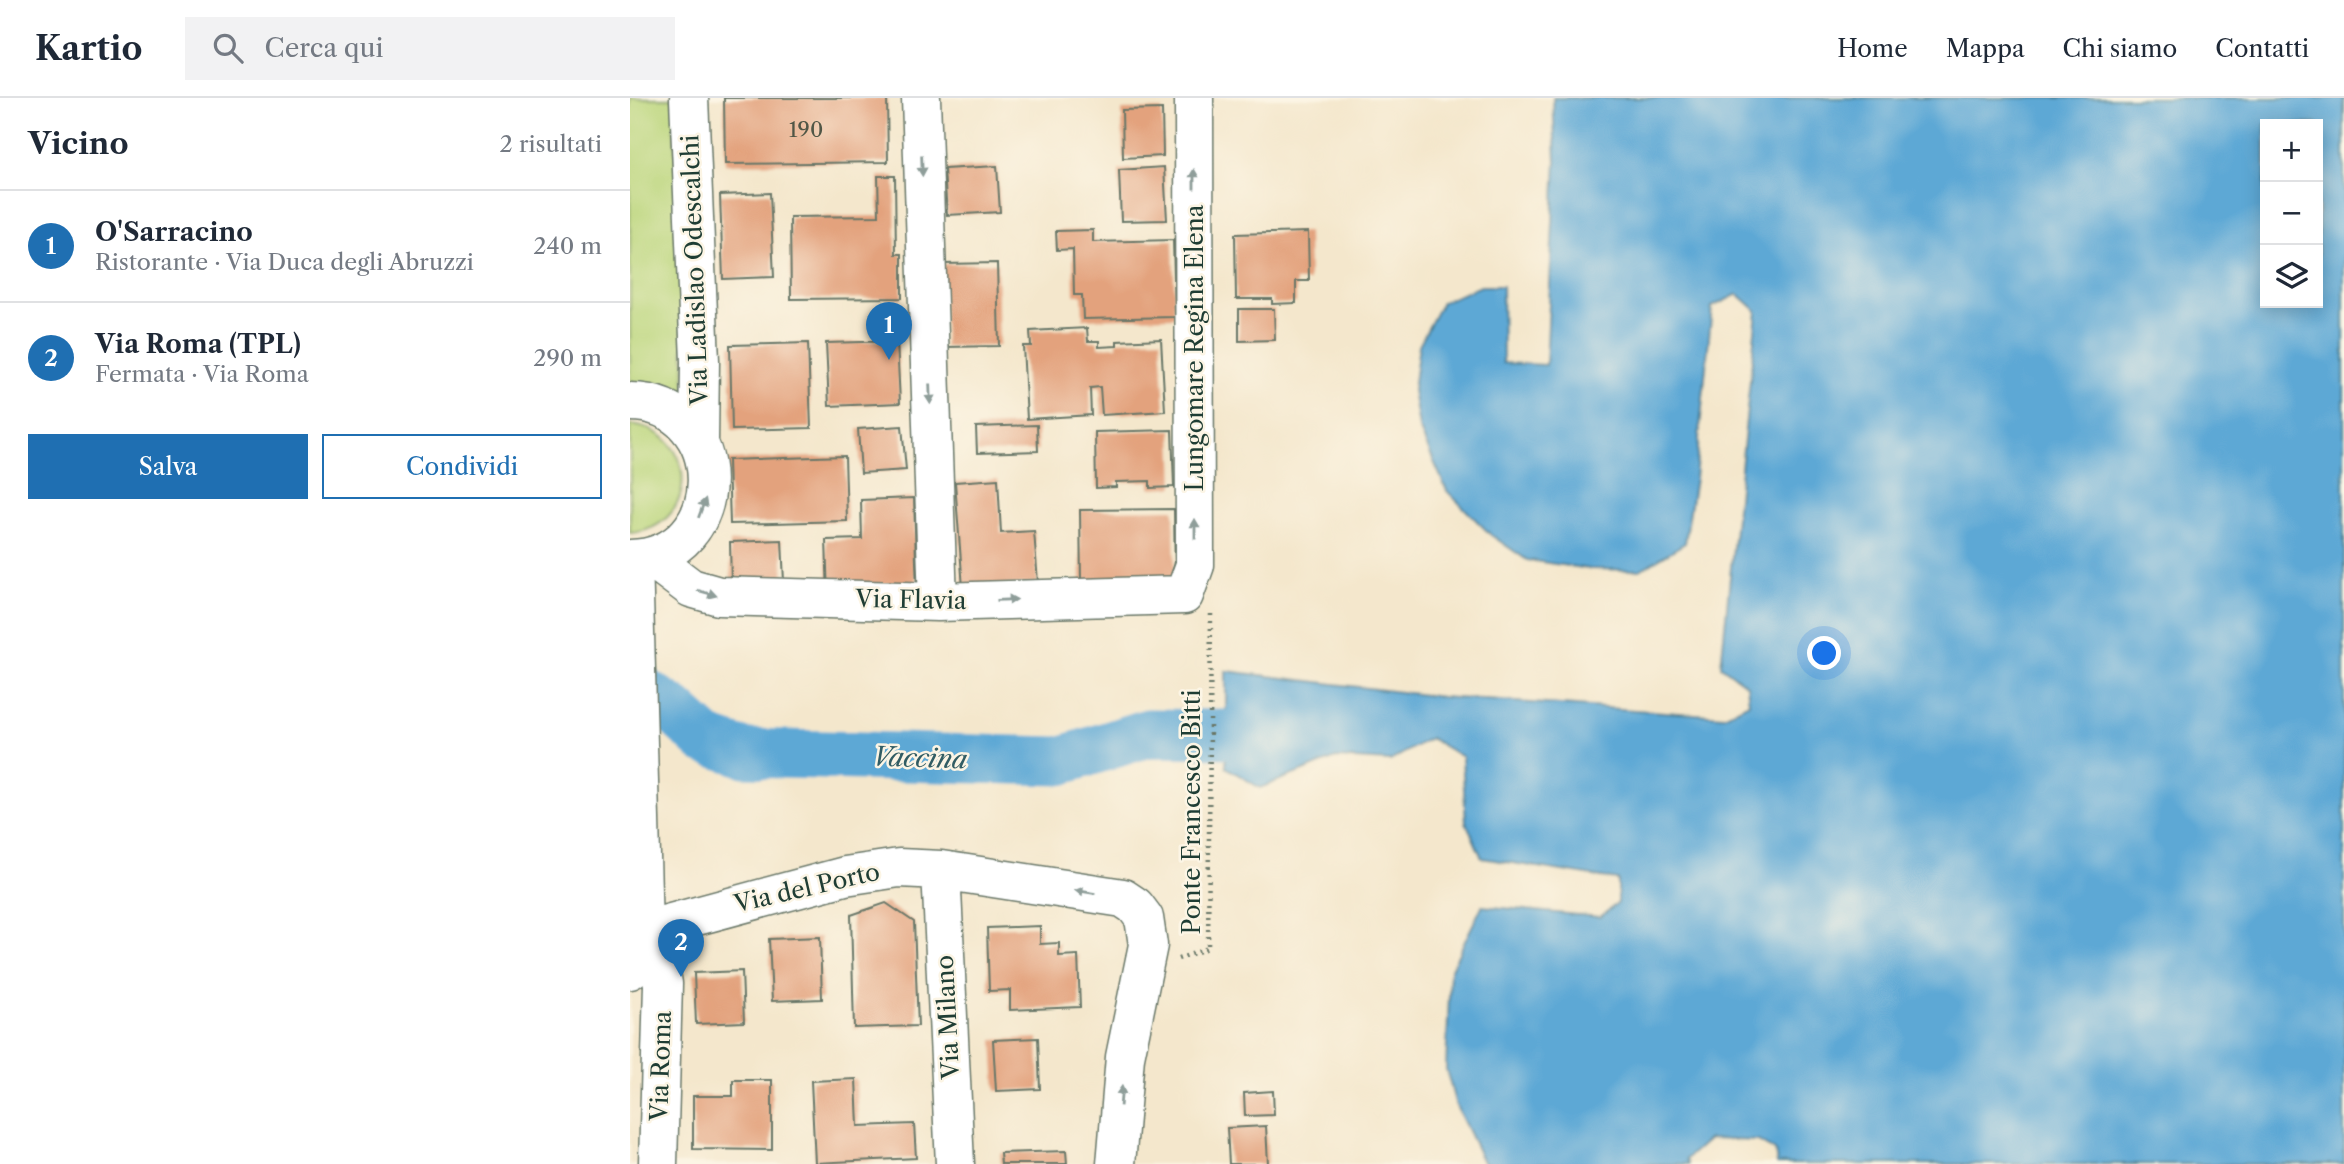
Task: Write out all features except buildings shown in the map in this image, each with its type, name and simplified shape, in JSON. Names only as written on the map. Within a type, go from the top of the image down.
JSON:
[{"type":"street","name":"Via Ladislao Odescalchi","points":[[690,98],[700,361],[699,443]]},
{"type":"street","points":[[921,98],[938,602]]},
{"type":"street","name":"Lungomare Regina Elena","points":[[1194,98],[1197,601]]},
{"type":"street","points":[[630,402],[657,406],[674,415],[688,427],[699,443],[708,466],[708,490],[702,513],[681,541],[637,559],[640,834],[637,932],[630,970]]},
{"type":"street","name":"Via Flavia","points":[[637,559],[691,588],[719,596],[938,602],[1197,601]]},
{"type":"street","name":"Via del Porto","points":[[637,932],[863,872],[899,868],[941,870],[1123,898],[1136,906],[1144,918],[1147,945],[1142,971]]},
{"type":"street","name":"Via Milano","points":[[941,870],[955,1164]]},
{"type":"street","name":"Via Roma","points":[[637,932],[659,962],[663,984],[658,1164]]},
{"type":"street","points":[[1116,1164],[1125,1057],[1142,971]]},
{"type":"path","name":"Ponte Francesco Bitti","points":[[1142,971],[1208,948],[1209,910],[1197,601]]},
{"type":"green space","points":[[630,98],[673,98],[686,406],[630,386]]},
{"type":"green space","points":[[630,425],[653,431],[669,444],[679,460],[682,479],[679,498],[669,515],[653,527],[630,533]]},
{"type":"water","points":[[1553,98],[2344,98],[2344,1164],[1777,1164],[1775,1151],[1758,1141],[1709,1139],[1686,1159],[1688,1164],[1484,1164],[1456,1106],[1446,1069],[1450,971],[1482,906],[1600,917],[1618,903],[1618,880],[1482,858],[1466,822],[1462,757],[1430,738],[1390,761],[1336,758],[1260,788],[1226,767],[1226,671],[1442,697],[1724,716],[1749,703],[1747,685],[1721,666],[1757,311],[1738,294],[1712,307],[1695,478],[1685,543],[1640,570],[1590,569],[1527,560],[1491,535],[1447,491],[1419,428],[1413,390],[1419,345],[1442,302],[1481,286],[1502,286],[1503,363],[1546,365],[1556,161]]},
{"type":"waterway","name":"Vaccina","points":[[630,683],[673,710],[706,740],[745,753],[1060,761],[1148,733],[1228,734]]},
{"type":"place","name":"O'Sarracino","points":[[889,360]]},
{"type":"place","name":"Via Roma (TPL)","points":[[681,977]]}]
